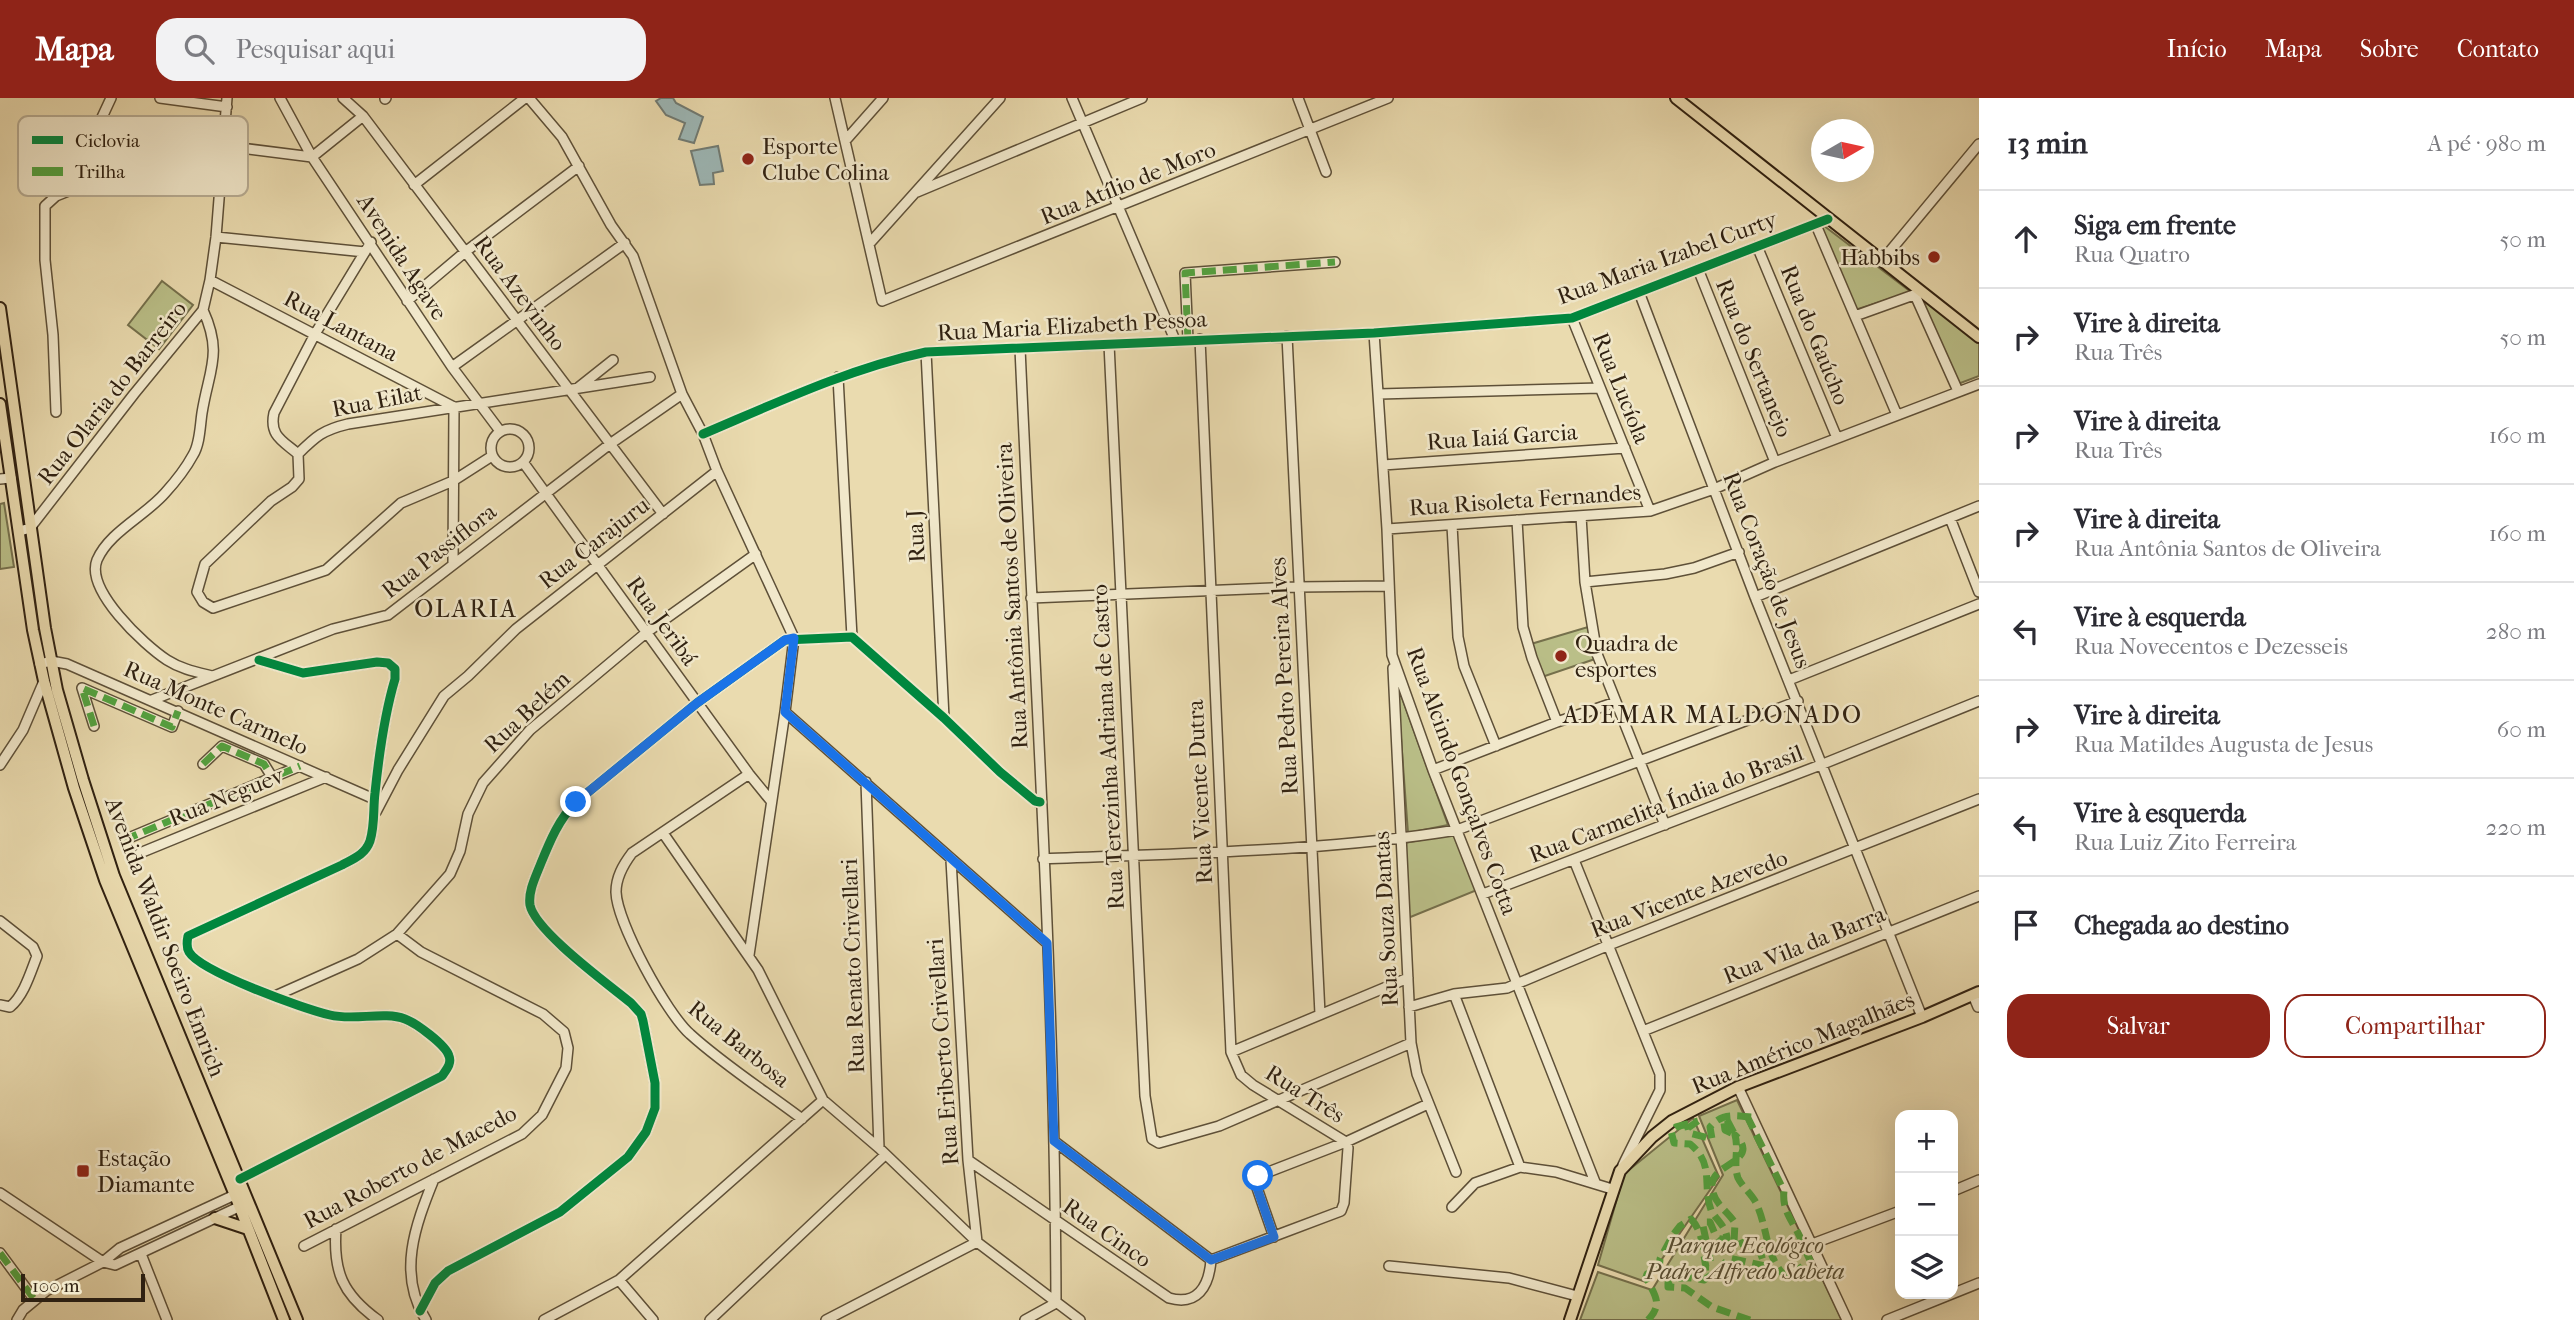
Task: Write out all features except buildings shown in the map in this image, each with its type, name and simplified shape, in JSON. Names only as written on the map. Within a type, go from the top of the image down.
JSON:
[{"type":"main road","points":[[1675,98],[1918,294],[1979,337]]},
{"type":"main road","name":"Avenida Waldir Soeiro Emrich","points":[[0,308],[25,530],[46,663],[114,876],[240,1179],[248,1229],[284,1320]]},
{"type":"main road","name":"Avenida Waldir Soeiro Emrich","points":[[0,404],[6,479],[25,530]]},
{"type":"main road","name":"Avenida Waldir Soeiro Emrich","points":[[46,663],[44,681],[74,788],[105,880],[297,1320]]},
{"type":"main road","name":"Rua Américo Magalhães","points":[[1570,1320],[1620,1171],[1652,1137],[1672,1121],[1738,1087],[1923,1017],[1976,994]]},
{"type":"main road","points":[[215,1218],[248,1229]]},
{"type":"street","points":[[103,116],[111,98]]},
{"type":"street","points":[[160,98],[228,102]]},
{"type":"street","name":"Avenida Agave","points":[[280,98],[312,157],[452,367],[500,431]]},
{"type":"street","name":"Rua Azevinho","points":[[343,98],[363,116],[517,321],[574,388],[610,444],[663,514]]},
{"type":"street","points":[[414,185],[527,98],[562,137],[640,272],[682,394],[703,434],[717,471],[794,638],[749,955]]},
{"type":"street","points":[[835,98],[869,244]]},
{"type":"street","points":[[845,141],[883,98]]},
{"type":"street","points":[[869,244],[1000,98]]},
{"type":"street","points":[[1072,98],[1175,340]]},
{"type":"street","points":[[917,192],[1142,98]]},
{"type":"street","points":[[1298,98],[1326,172]]},
{"type":"street","name":"Rua Atílio de Moro","points":[[869,244],[882,301],[1388,98]]},
{"type":"street","points":[[248,149],[312,157],[363,116]]},
{"type":"street","points":[[1881,262],[1979,144]]},
{"type":"street","points":[[407,300],[465,252],[579,166]]},
{"type":"street","points":[[55,412],[53,335],[44,224],[45,206],[56,196]]},
{"type":"street","name":"Rua Olaria do Barreiro","points":[[25,530],[203,310],[210,280],[220,196]]},
{"type":"street","name":"Rua Maria Izabel Curty","points":[[1806,229],[1815,209]]},
{"type":"street","name":"Rua Maria Izabel Curty","points":[[1374,333],[1572,318],[1828,219]]},
{"type":"street","points":[[1816,225],[1897,415]]},
{"type":"street","points":[[216,237],[365,252]]},
{"type":"street","points":[[371,242],[315,334],[274,413],[274,434],[299,454],[299,479],[271,501],[205,564],[197,592],[202,602],[214,608],[326,570],[401,503],[453,481],[492,456]]},
{"type":"street","points":[[452,367],[625,243]]},
{"type":"street","name":"Rua do Gaúcho","points":[[1757,246],[1837,438]]},
{"type":"street","points":[[1188,340],[1185,273],[1335,262]]},
{"type":"street","name":"Rua do Sertanejo","points":[[1698,269],[1775,462]]},
{"type":"street","name":"Rua Lantana","points":[[210,280],[454,407]]},
{"type":"street","name":"Rua Coração de Jesus","points":[[1639,292],[1755,597],[1923,1017]]},
{"type":"street","points":[[1855,316],[1918,294],[1958,391]]},
{"type":"street","points":[[203,310],[213,332],[214,363],[203,404],[195,452],[166,493],[102,551],[95,564],[96,580],[113,607],[145,643],[187,670],[214,676]]},
{"type":"street","name":"Rua Lucíola","points":[[1572,318],[1650,512]]},
{"type":"street","name":"Rua Maria Elizabeth Pessoa","points":[[703,434],[838,377],[890,360],[926,352],[1374,333]]},
{"type":"street","name":"Rua Alcindo Gonçalves Cotta","points":[[1374,333],[1392,655],[1433,771],[1595,1182]]},
{"type":"street","name":"Rua Pedro Pereira Alves","points":[[1287,336],[1297,587],[1313,845],[1320,1014]]},
{"type":"street","name":"Rua Vicente Dutra","points":[[1200,339],[1231,1052]]},
{"type":"street","name":"Rua Terezinha Adriana de Castro","points":[[1109,344],[1144,1096],[1148,1125],[1152,1139],[1158,1143],[1219,1126],[1279,1101]]},
{"type":"street","name":"Rua Antônia Santos de Oliveira","points":[[1020,348],[1047,943],[1056,1303]]},
{"type":"street","name":"Rua J","points":[[926,352],[944,718]]},
{"type":"street","points":[[574,388],[613,360]]},
{"type":"street","name":"Rua Eilat","points":[[299,454],[317,435],[328,429],[650,377]]},
{"type":"street","points":[[838,377],[852,637]]},
{"type":"street","name":"Rua Risoleta Fernandes","points":[[1387,529],[1650,512],[1979,384]]},
{"type":"street","points":[[1379,394],[1600,388]]},
{"type":"street","name":"Rua Passiflora","points":[[152,700],[333,629],[388,615],[610,444],[682,394]]},
{"type":"street","points":[[453,564],[454,407]]},
{"type":"street","points":[[512,429],[527,439],[529,451],[518,466],[506,467],[492,456],[491,444],[500,431],[512,429]]},
{"type":"street","name":"Rua Iaiá Garcia","points":[[1383,465],[1625,448]]},
{"type":"street","name":"Rua Jeribá","points":[[523,462],[749,774],[771,800]]},
{"type":"street","name":"Rua Carajuru","points":[[375,814],[398,770],[444,696],[516,629],[717,471]]},
{"type":"street","points":[[1755,597],[1979,506]]},
{"type":"street","points":[[1581,516],[1585,582],[1597,654],[1665,825]]},
{"type":"street","points":[[1950,518],[1979,592]]},
{"type":"street","points":[[1517,520],[1523,627],[1557,722]]},
{"type":"street","points":[[1452,525],[1458,637],[1464,666],[1496,746]]},
{"type":"street","points":[[1585,582],[1665,575],[1739,552]]},
{"type":"street","name":"Rua Belém","points":[[275,996],[358,959],[397,934],[450,874],[460,851],[468,814],[483,783],[499,762],[530,730],[647,632],[756,554]]},
{"type":"street","points":[[1031,598],[1388,586]]},
{"type":"street","points":[[1789,680],[1979,604]]},
{"type":"street","points":[[420,1311],[435,1283],[448,1270],[560,1212],[628,1157],[646,1132],[655,1108],[652,1060],[640,1014],[631,1003],[541,927],[533,915],[530,898],[546,850],[568,810],[697,703],[785,640],[852,637],[944,718],[1000,772],[1035,801],[1040,802]]},
{"type":"street","name":"Rua Souza Dantas","points":[[1392,655],[1411,1043],[1417,1074],[1456,1172]]},
{"type":"street","points":[[240,1179],[442,1076],[449,1066],[450,1057],[443,1047],[405,1018],[331,1016],[275,996],[201,963],[189,952],[186,942],[188,936],[362,854],[370,841],[380,750],[395,669],[388,663],[377,662],[303,673],[259,660]]},
{"type":"street","name":"Rua Monte Carmelo","points":[[46,663],[67,664],[374,799]]},
{"type":"street","points":[[0,765],[23,730],[44,681]]},
{"type":"street","points":[[94,726],[82,688],[172,727],[178,711]]},
{"type":"street","points":[[1043,859],[1401,839],[1457,830],[1798,701]]},
{"type":"street","name":"Rua Carmelita Índia do Brasil","points":[[1483,894],[1823,764],[1979,701]]},
{"type":"street","points":[[1433,771],[1557,722],[1616,702]]},
{"type":"street","points":[[785,712],[1047,943]]},
{"type":"street","points":[[203,764],[222,746],[264,764],[272,778]]},
{"type":"street","points":[[124,840],[300,766]]},
{"type":"street","name":"Rua Barbosa","points":[[749,774],[632,853],[618,876],[618,909],[624,926],[673,1017],[689,1034],[802,1119]]},
{"type":"street","name":"Rua Neguev","points":[[140,853],[326,777]]},
{"type":"street","name":"Rua Renato Crivellari","points":[[866,782],[882,1152]]},
{"type":"street","name":"Rua Vicente Azevedo","points":[[1409,1007],[1454,994],[1507,988],[1979,799]]},
{"type":"street","points":[[663,833],[749,955],[823,1100],[977,1242],[1080,1320]]},
{"type":"street","name":"Rua Eriberto Crivellari","points":[[951,860],[968,1160],[977,1242]]},
{"type":"street","points":[[1574,860],[1660,1074],[1660,1090],[1620,1171]]},
{"type":"street","name":"Rua Vila da Barra","points":[[1643,1031],[1979,896]]},
{"type":"street","points":[[0,921],[36,951],[37,956],[13,1006],[0,1005]]},
{"type":"street","name":"Rua Roberto de Macedo","points":[[304,1246],[522,1134],[542,1115],[566,1068],[568,1048],[564,1031],[543,1014],[421,952],[397,934]]},
{"type":"street","points":[[1231,1052],[1408,978]]},
{"type":"street","points":[[1454,994],[1520,1167]]},
{"type":"street","points":[[1976,994],[1978,1006]]},
{"type":"street","points":[[1279,1101],[1411,1043]]},
{"type":"street","name":"Rua Três","points":[[1211,1260],[1341,1211],[1344,1203],[1348,1148],[1346,1142],[1241,1075],[1231,1052]]},
{"type":"street","points":[[1738,1087],[1847,1320]]},
{"type":"street","points":[[544,1320],[619,1280],[823,1100]]},
{"type":"street","points":[[1274,1237],[1256,1185],[1258,1176],[1346,1142],[1428,1104]]},
{"type":"street","points":[[1054,1141],[1211,1260]]},
{"type":"street","points":[[710,1320],[882,1152]]},
{"type":"street","name":"Rua Cinco","points":[[968,1160],[1169,1298],[1182,1302],[1196,1297],[1207,1282],[1211,1260]]},
{"type":"street","points":[[1452,1207],[1475,1183],[1520,1167],[1556,1172],[1612,1189]]},
{"type":"street","points":[[426,1320],[410,1283],[410,1253],[420,1213],[434,1179]]},
{"type":"street","points":[[1958,1189],[1979,1181]]},
{"type":"street","points":[[0,1193],[103,1262],[115,1265],[215,1218],[242,1198]]},
{"type":"street","points":[[17,1320],[34,1299],[103,1262],[120,1248],[145,1235],[242,1198]]},
{"type":"street","points":[[1812,1244],[1895,1213]]},
{"type":"street","points":[[335,1229],[337,1271],[349,1293],[373,1318]]},
{"type":"street","points":[[826,1320],[977,1242]]},
{"type":"street","points":[[0,1253],[34,1299]]},
{"type":"street","points":[[141,1254],[167,1320]]},
{"type":"street","points":[[1389,1266],[1508,1278],[1577,1296]]},
{"type":"street","points":[[619,1280],[653,1320]]},
{"type":"street","points":[[1887,1320],[1979,1283]]},
{"type":"street","points":[[1025,1320],[1056,1303]]},
{"type":"green space","points":[[1819,222],[1911,292],[1855,310]]},
{"type":"green space","points":[[162,281],[193,305],[159,349],[128,325]]},
{"type":"green space","points":[[1922,299],[1979,343],[1979,376],[1958,384]]},
{"type":"green space","points":[[4,503],[14,567],[0,569],[0,504]]},
{"type":"green space","points":[[1588,627],[1595,659],[1542,677],[1531,644]]},
{"type":"green space","points":[[1397,684],[1448,825],[1408,833]]},
{"type":"green space","points":[[1455,834],[1477,890],[1408,918],[1404,843]]},
{"type":"green space","name":"Parque Ecológico Padre Alfredo Sabeta","points":[[1737,1100],[1842,1320],[1580,1320],[1598,1272],[1652,1290],[1723,1175],[1699,1116]]},
{"type":"green space","points":[[1693,1118],[1719,1177],[1646,1282],[1598,1265],[1624,1174]]},
{"type":"water","points":[[673,98],[676,103],[703,117],[694,143],[679,139],[685,123],[666,115],[656,101]]},
{"type":"water","points":[[718,146],[723,171],[713,173],[714,184],[700,185],[691,151]]},
{"type":"marked path","points":[[1188,340],[1185,273],[1335,262]]},
{"type":"marked path","points":[[94,726],[82,688],[172,727],[178,711]]},
{"type":"marked path","points":[[203,764],[222,746],[264,764],[272,777]]},
{"type":"marked path","points":[[124,840],[300,766]]},
{"type":"marked path","points":[[1698,1121],[1688,1128],[1689,1133],[1712,1139],[1710,1127],[1720,1119],[1730,1116],[1752,1117]]},
{"type":"marked path","points":[[1747,1116],[1784,1191],[1787,1213],[1810,1260],[1794,1277],[1788,1279],[1775,1263],[1757,1205],[1738,1178],[1736,1167],[1736,1162],[1736,1156],[1736,1146],[1735,1135],[1742,1144],[1743,1151],[1740,1156],[1734,1162],[1714,1178],[1714,1197],[1735,1223],[1734,1242],[1737,1245],[1749,1240],[1758,1246],[1765,1266]]},
{"type":"marked path","points":[[1727,1120],[1735,1135],[1725,1130],[1724,1123],[1727,1120]]},
{"type":"marked path","points":[[1648,1320],[1657,1304],[1647,1274],[1659,1272],[1660,1259],[1680,1226],[1691,1219],[1695,1224],[1706,1267],[1710,1267],[1710,1259],[1703,1226],[1705,1222],[1710,1222],[1720,1239],[1727,1238],[1711,1210],[1703,1159],[1690,1144],[1674,1143],[1671,1131],[1698,1121]]},
{"type":"marked path","points":[[0,1253],[34,1299]]},
{"type":"marked path","points":[[1750,1320],[1712,1307],[1685,1288],[1668,1287],[1668,1283],[1681,1278],[1704,1280],[1719,1270],[1729,1258],[1765,1266]]},
{"type":"cycle path","points":[[703,434],[840,377],[926,352],[1374,333],[1572,318],[1828,219]]},
{"type":"cycle path","points":[[420,1311],[435,1283],[448,1271],[560,1212],[628,1157],[646,1132],[655,1108],[655,1083],[641,1014],[558,942],[535,916],[530,905],[533,884],[548,847],[560,823],[576,802],[697,703],[785,640],[852,637],[944,718],[1000,772],[1035,801],[1040,802]]},
{"type":"cycle path","points":[[240,1179],[442,1076],[450,1062],[447,1051],[410,1021],[388,1016],[339,1017],[317,1011],[232,979],[197,960],[188,950],[188,936],[342,865],[362,853],[372,835],[380,750],[395,669],[388,663],[377,662],[303,673],[259,660]]},
{"type":"place","name":"Esporte Clube Colina","points":[[748,159]]},
{"type":"place","name":"Habbibs","points":[[1934,257]]},
{"type":"place","name":"Quadra de esportes","points":[[1561,656]]},
{"type":"place","name":"Estação Diamante","points":[[83,1171]]},
{"type":"district","name":"OLARIA","points":[[466,609]]},
{"type":"district","name":"ADEMAR MALDONADO","points":[[1713,715]]},
{"type":"route","points":[[576,802],[697,703],[785,640],[794,638],[785,712],[1047,943],[1054,1141],[1211,1260],[1274,1237],[1256,1185],[1258,1176]]}]
